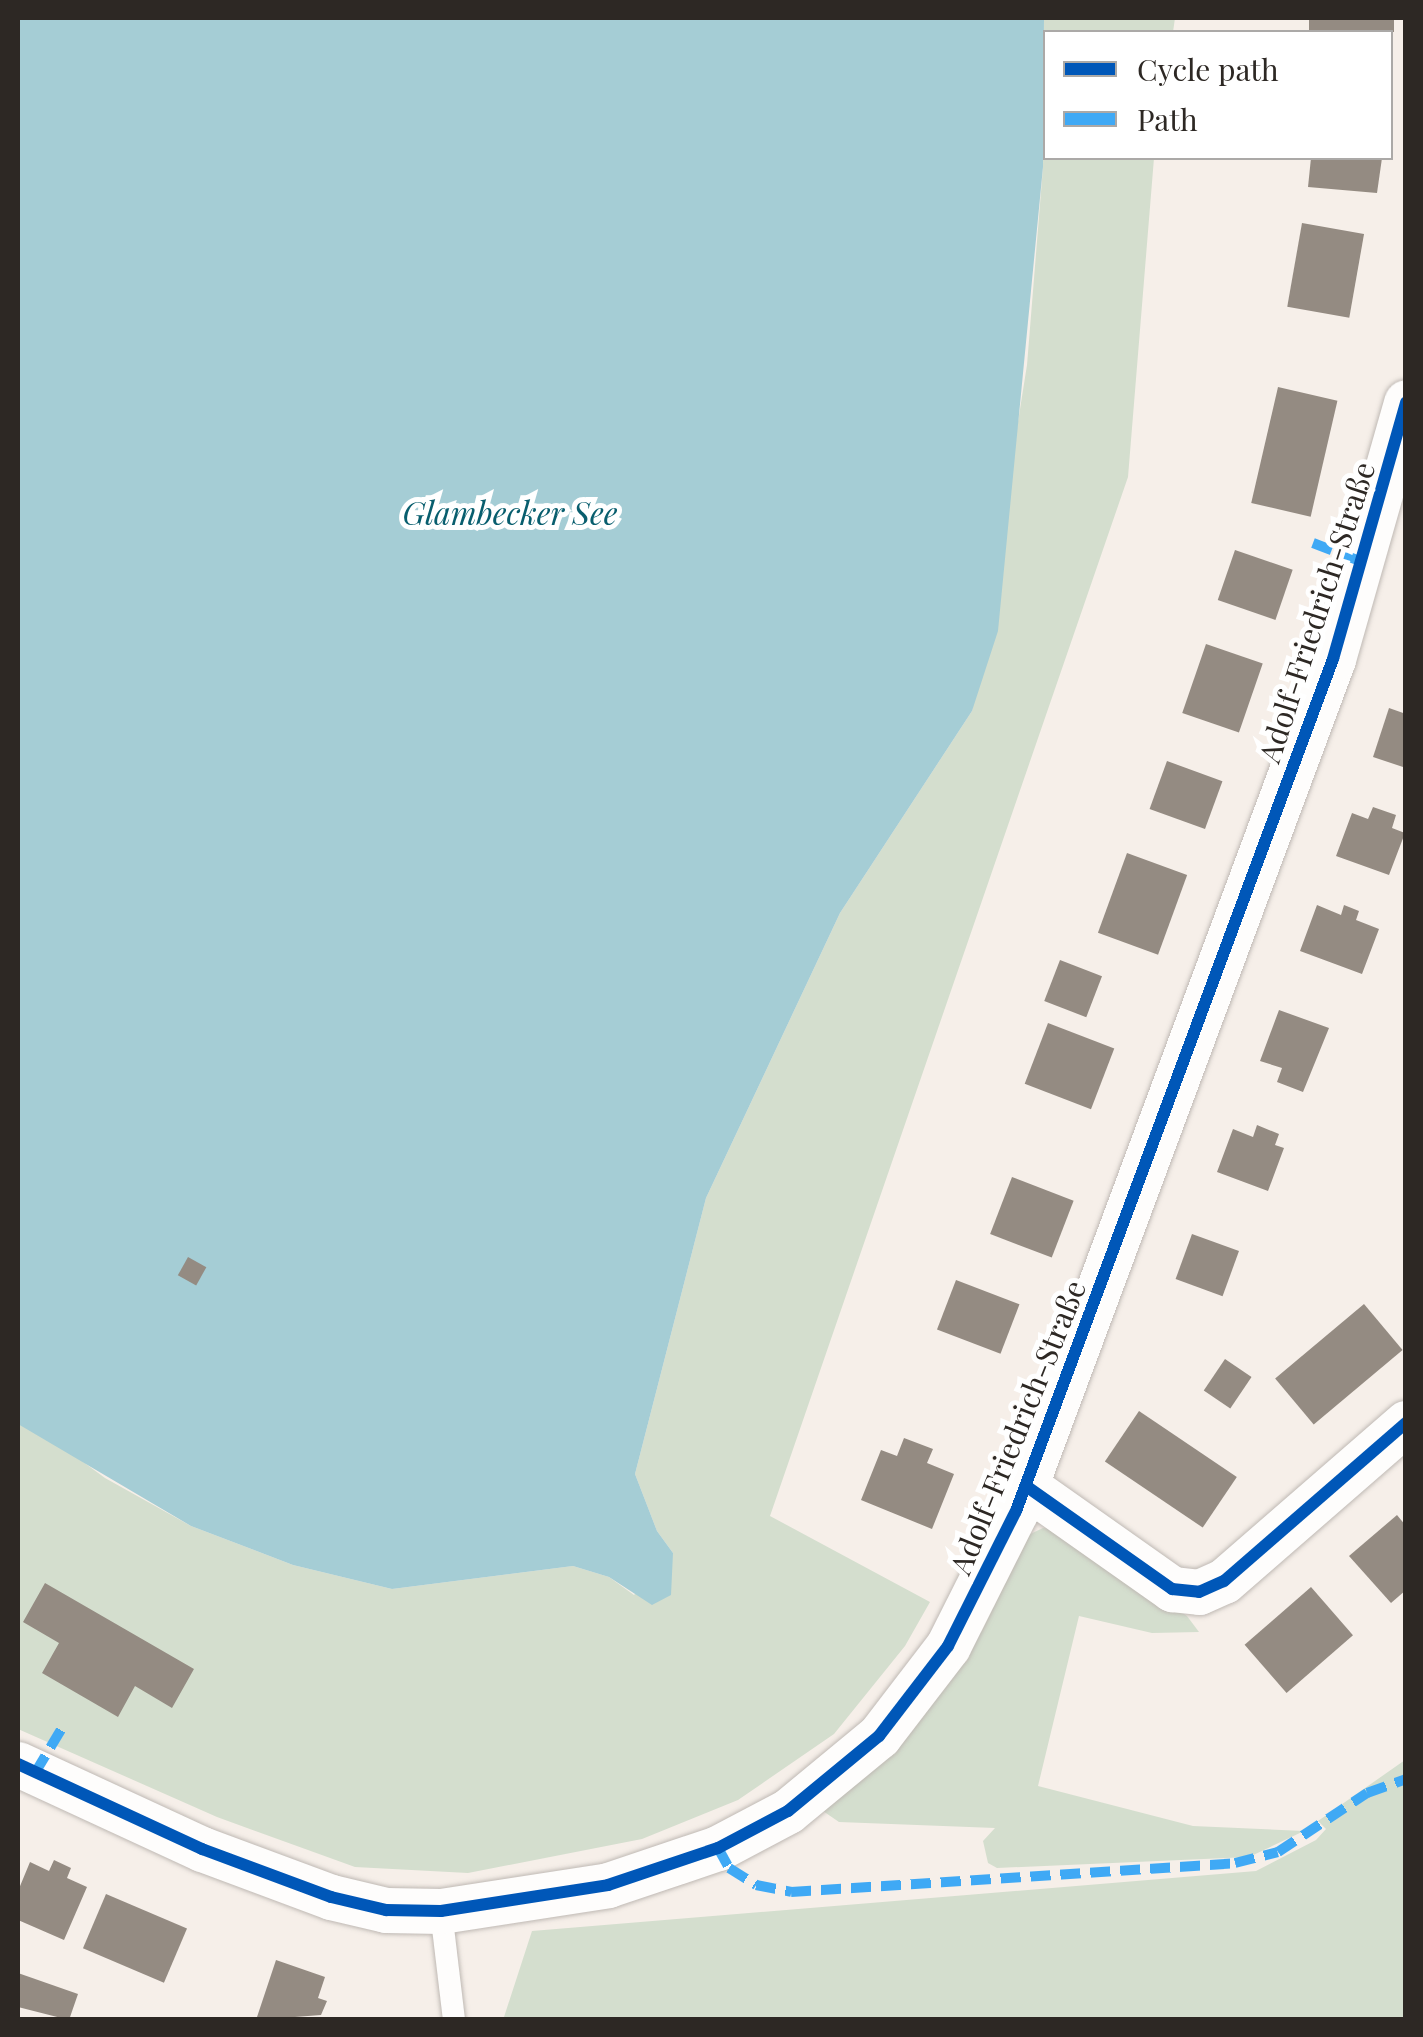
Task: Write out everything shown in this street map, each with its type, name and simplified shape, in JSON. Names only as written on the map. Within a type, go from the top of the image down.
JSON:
[{"type":"street","name":"Adolf-Friedrich-Straße","points":[[18,1764],[202,1848],[330,1896],[386,1910],[442,1911],[518,1904],[664,1869],[788,1810],[879,1736],[914,1696],[976,1596],[1026,1486],[1333,659],[1406,402]]},
{"type":"street","points":[[1026,1486],[1172,1590],[1198,1592],[1224,1581],[1406,1424]]},
{"type":"lane","points":[[442,1911],[454,2020]]},
{"type":"green space","points":[[1044,18],[1175,18],[1173,30],[1044,30]]},
{"type":"green space","points":[[1043,160],[1154,160],[1128,477],[770,1516],[930,1602],[905,1646],[834,1734],[738,1800],[642,1839],[468,1873],[355,1867],[217,1817],[18,1729],[18,1414],[105,1478],[191,1526],[293,1565],[392,1589],[573,1566],[609,1577],[634,1595],[673,1553],[657,1531],[635,1474],[706,1198],[840,913],[972,711],[1027,365]]},
{"type":"green space","points":[[1043,1528],[1062,1530],[1187,1616],[1199,1632],[1152,1633],[1079,1616],[1038,1786],[1193,1826],[1304,1831],[1249,1857],[997,1868],[988,1863],[983,1841],[995,1828],[839,1822],[820,1809],[1024,1537]]},
{"type":"green space","points":[[1405,1760],[1405,2019],[494,2019],[504,2017],[532,1931],[1256,1871],[1316,1840],[1326,1829],[1318,1821]]},
{"type":"water","name":"Glambecker See","points":[[18,18],[1044,18],[1043,167],[998,631],[972,711],[840,913],[706,1198],[635,1474],[657,1531],[673,1553],[671,1595],[652,1605],[609,1577],[573,1566],[392,1589],[293,1565],[191,1526],[18,1424]]},
{"type":"building","points":[[1309,18],[1394,18],[1394,32],[1309,30]]},
{"type":"building","points":[[1311,160],[1382,160],[1377,193],[1308,187]]},
{"type":"building","points":[[1302,223],[1364,234],[1349,318],[1287,307]]},
{"type":"building","points":[[1278,387],[1337,401],[1311,517],[1251,503]]},
{"type":"building","points":[[1235,550],[1293,570],[1275,620],[1218,600]]},
{"type":"building","points":[[1206,644],[1263,664],[1239,733],[1182,713]]},
{"type":"building","points":[[1389,708],[1406,714],[1406,768],[1373,757]]},
{"type":"building","points":[[1167,761],[1222,781],[1205,829],[1150,809]]},
{"type":"building","points":[[1373,807],[1396,815],[1392,828],[1405,833],[1389,875],[1336,856],[1352,813],[1368,819]]},
{"type":"building","points":[[1127,853],[1187,875],[1158,955],[1098,933]]},
{"type":"building","points":[[1317,905],[1341,915],[1344,905],[1359,911],[1356,920],[1379,929],[1362,974],[1300,951]]},
{"type":"building","points":[[1060,960],[1102,976],[1086,1017],[1044,1001]]},
{"type":"building","points":[[1279,1010],[1329,1028],[1303,1092],[1277,1082],[1282,1068],[1260,1061]]},
{"type":"building","points":[[1048,1023],[1114,1048],[1091,1109],[1025,1084]]},
{"type":"building","points":[[1257,1125],[1279,1134],[1275,1145],[1284,1148],[1268,1191],[1217,1172],[1233,1129],[1253,1137]]},
{"type":"building","points":[[1012,1177],[1074,1201],[1052,1258],[990,1234]]},
{"type":"building","points":[[1192,1234],[1239,1251],[1223,1296],[1176,1279]]},
{"type":"building","points":[[188,1257],[206,1267],[196,1286],[178,1275]]},
{"type":"building","points":[[956,1280],[1019,1304],[1000,1354],[937,1329]]},
{"type":"building","points":[[1364,1304],[1403,1350],[1314,1425],[1275,1379]]},
{"type":"building","points":[[1225,1359],[1252,1377],[1230,1408],[1204,1391]]},
{"type":"building","points":[[1139,1411],[1237,1477],[1203,1528],[1105,1462]]},
{"type":"building","points":[[904,1438],[933,1449],[927,1463],[954,1474],[932,1529],[861,1500],[881,1450],[897,1456]]},
{"type":"building","points":[[1397,1515],[1406,1526],[1406,1590],[1391,1603],[1349,1556]]},
{"type":"building","points":[[45,1583],[194,1669],[172,1708],[135,1686],[118,1717],[42,1673],[59,1643],[23,1622]]},
{"type":"building","points":[[1311,1587],[1353,1635],[1287,1693],[1245,1645]]},
{"type":"building","points":[[54,1860],[71,1868],[67,1878],[87,1887],[64,1940],[18,1920],[18,1891],[30,1862],[49,1871]]},
{"type":"building","points":[[106,1894],[187,1928],[164,1983],[83,1948]]},
{"type":"building","points":[[276,1960],[325,1977],[318,1998],[327,2001],[321,2015],[256,2020]]},
{"type":"building","points":[[18,1973],[78,1994],[69,2020],[18,2007]]},
{"type":"marked path","points":[[1313,543],[1365,563]]},
{"type":"marked path","points":[[35,1773],[62,1728]]},
{"type":"marked path","points":[[718,1848],[729,1868],[756,1885],[791,1892],[1235,1863],[1278,1852],[1367,1793],[1406,1779]]},
{"type":"cycle path","points":[[18,1764],[202,1849],[331,1897],[386,1910],[441,1911],[608,1885],[718,1848],[788,1811],[879,1736],[948,1646],[1016,1511],[1333,659],[1406,402]]},
{"type":"cycle path","points":[[1026,1486],[1172,1589],[1199,1592],[1224,1581],[1406,1423]]}]
